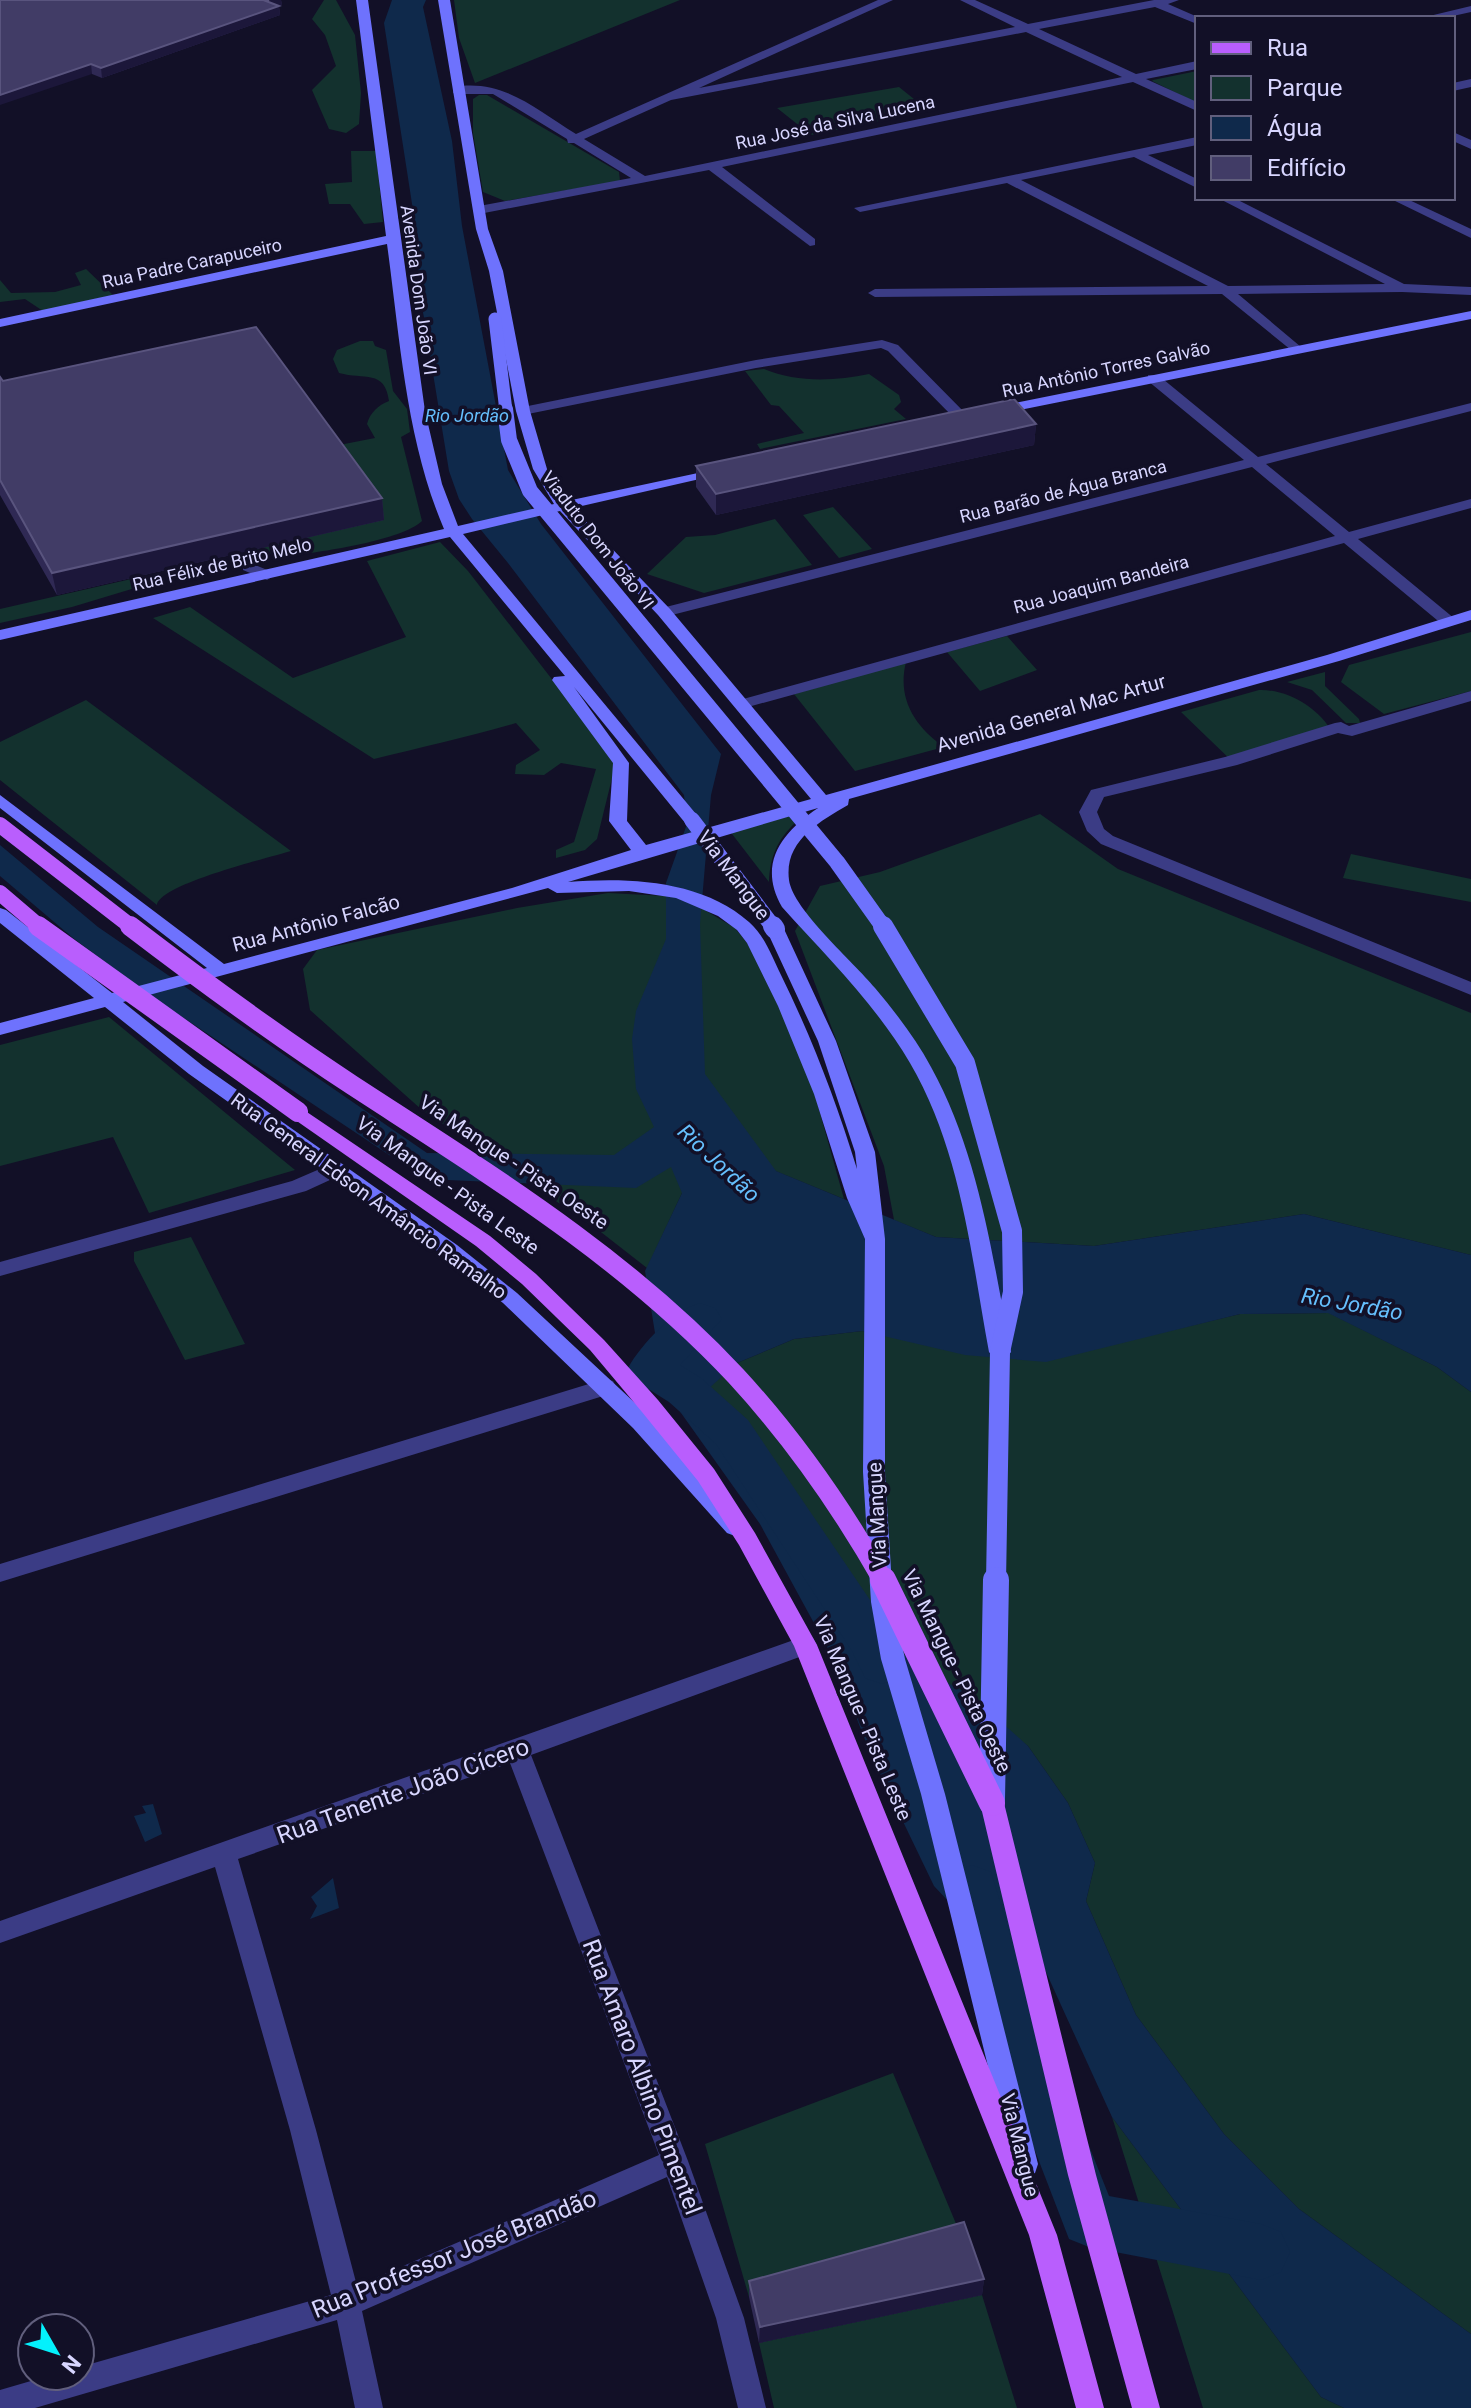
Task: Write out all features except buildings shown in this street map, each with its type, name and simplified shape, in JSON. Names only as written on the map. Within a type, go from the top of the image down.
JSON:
[{"type":"main road","name":"Avenida Dom João VI","points":[[362,0],[391,239],[420,416],[438,495],[491,576]]},
{"type":"main road","points":[[444,0],[479,210],[496,271],[523,411],[537,463],[560,503],[664,612],[821,800]]},
{"type":"main road","name":"Rua Padre Carapuceiro","points":[[0,323],[391,239]]},
{"type":"main road","name":"Viaduto Dom João VI","points":[[500,293],[495,319],[509,440],[530,491],[837,862],[895,943],[965,1063],[1012,1231],[1013,1292],[1000,1352]]},
{"type":"main road","name":"Rua Antônio Torres Galvão","points":[[946,421],[1471,315]]},
{"type":"main road","points":[[560,503],[730,468]]},
{"type":"main road","name":"Rua Félix de Brito Melo","points":[[0,635],[267,575],[459,524],[560,503]]},
{"type":"main road","points":[[491,576],[486,588],[616,753],[623,774],[618,821],[642,852]]},
{"type":"main road","name":"Via Mangue","points":[[491,576],[692,820],[775,929],[804,986],[865,1152],[875,1239],[874,1472],[882,1602],[893,1659],[933,1794],[1043,2235]]},
{"type":"main road","name":"Avenida General Mac Artur","points":[[642,852],[1333,658],[1471,615]]},
{"type":"main road","points":[[864,788],[833,806],[786,845],[776,868],[777,883],[788,903],[890,1019],[934,1090],[960,1164],[1000,1352],[992,1803]]},
{"type":"main road","points":[[0,800],[222,971]]},
{"type":"main road","name":"Via Mangue - Pista Oeste","points":[[0,825],[156,949],[329,1070],[535,1205],[610,1260],[690,1331],[766,1409],[832,1498],[886,1580],[992,1803],[1082,2175],[1146,2408]]},
{"type":"main road","name":"Rua Antônio Falcão","points":[[0,1029],[518,892],[642,852]]},
{"type":"main road","points":[[518,892],[576,886],[649,888],[709,904],[742,924],[753,938],[785,1000],[825,1096],[854,1196],[875,1239]]},
{"type":"main road","name":"Via Mangue - Pista Leste","points":[[0,893],[103,975],[483,1241],[529,1279],[597,1345],[706,1475],[747,1539],[805,1645],[1043,2235],[1090,2408]]},
{"type":"main road","name":"Rua General Edson Amâncio Ramalho","points":[[0,914],[113,998],[196,1070],[510,1298],[605,1387],[747,1539]]},
{"type":"street","points":[[572,140],[887,0]]},
{"type":"street","points":[[966,0],[1195,106]]},
{"type":"street","points":[[670,97],[1173,0]]},
{"type":"street","points":[[1153,2],[1195,20]]},
{"type":"street","points":[[1437,16],[1471,9]]},
{"type":"street","name":"Rua José da Silva Lucena","points":[[479,210],[643,180],[1195,65]]},
{"type":"street","points":[[457,90],[485,88],[497,91],[572,140],[643,180]]},
{"type":"street","points":[[860,208],[1195,141]]},
{"type":"street","points":[[1135,153],[1195,183]]},
{"type":"street","points":[[712,166],[810,242]]},
{"type":"street","points":[[1010,179],[1226,290],[1296,350]]},
{"type":"street","points":[[1228,200],[1402,288]]},
{"type":"street","points":[[1399,200],[1471,234]]},
{"type":"street","points":[[875,293],[1402,288],[1471,291]]},
{"type":"street","points":[[523,411],[756,364],[888,345],[962,418]]},
{"type":"street","points":[[1153,378],[1449,622]]},
{"type":"street","name":"Rua Barão de Água Branca","points":[[664,612],[1471,407]]},
{"type":"street","name":"Rua Joaquim Bandeira","points":[[742,704],[1471,503]]},
{"type":"street","points":[[248,567],[267,575]]},
{"type":"street","points":[[211,577],[226,584]]},
{"type":"street","points":[[1471,696],[1097,794],[1088,812],[1096,831],[1107,840],[1471,989]]},
{"type":"street","points":[[0,1269],[299,1186],[336,1169]]},
{"type":"street","points":[[0,1573],[605,1387]]},
{"type":"street","name":"Rua Tenente João Cícero","points":[[0,1932],[224,1855],[805,1645]]},
{"type":"street","name":"Rua Amaro Albino Pimentel","points":[[517,1750],[675,2161],[730,2318],[752,2408]]},
{"type":"street","points":[[224,1855],[319,2184],[349,2303],[369,2408]]},
{"type":"street","name":"Rua Professor José Brandão","points":[[0,2404],[349,2303],[675,2161]]},
{"type":"green space","points":[[324,0],[336,0],[355,35],[361,93],[359,124],[346,133],[329,129],[312,90],[336,66],[325,35],[312,19]]},
{"type":"green space","points":[[454,0],[680,0],[475,83],[459,38]]},
{"type":"green space","points":[[1195,71],[1195,102],[1152,81]]},
{"type":"green space","points":[[899,87],[929,111],[811,135],[777,108]]},
{"type":"green space","points":[[487,95],[619,172],[620,181],[505,201],[483,192],[473,133],[473,99]]},
{"type":"green space","points":[[351,151],[376,151],[383,222],[364,224],[350,204],[329,204],[325,184],[352,182]]},
{"type":"green space","points":[[86,269],[113,295],[43,311],[25,299],[0,302],[0,280],[11,293],[55,292],[81,285],[75,273]]},
{"type":"green space","points":[[360,341],[373,341],[375,346],[386,350],[393,391],[407,409],[410,432],[401,437],[422,521],[398,534],[342,548],[288,555],[249,551],[373,522],[329,447],[375,438],[368,420],[375,410],[389,401],[387,391],[378,380],[339,373],[333,359],[337,350]]},
{"type":"green space","points":[[764,369],[790,377],[816,379],[869,374],[899,395],[901,402],[894,409],[906,419],[760,449],[757,444],[804,433],[779,406],[771,405],[745,371]]},
{"type":"green space","points":[[833,507],[872,549],[839,558],[803,515]]},
{"type":"green space","points":[[775,519],[812,565],[704,593],[647,574],[686,537],[715,535]]},
{"type":"green space","points":[[440,542],[468,571],[616,762],[597,839],[585,850],[556,858],[556,850],[574,842],[596,769],[561,763],[544,775],[515,774],[516,765],[540,750],[516,723],[374,759],[153,618],[190,607],[293,678],[406,637],[367,561]]},
{"type":"green space","points":[[140,577],[142,580],[135,588],[72,607],[0,623],[0,609]]},
{"type":"green space","points":[[1471,632],[1471,691],[1384,714],[1341,682],[1349,665]]},
{"type":"green space","points":[[1007,636],[1037,670],[980,691],[947,652]]},
{"type":"green space","points":[[906,662],[904,688],[910,710],[924,730],[944,747],[855,771],[794,694]]},
{"type":"green space","points":[[1325,672],[1325,686],[1360,723],[1346,723],[1312,690],[1287,682]]},
{"type":"green space","points":[[1259,690],[1281,693],[1302,702],[1320,716],[1333,734],[1235,764],[1181,712]]},
{"type":"green space","points":[[86,700],[291,851],[195,881],[163,897],[157,905],[0,780],[0,742]]},
{"type":"green space","points":[[787,813],[796,822],[776,849],[769,882],[729,830]]},
{"type":"green space","points":[[1040,814],[1118,869],[1471,1013],[1471,1255],[1304,1214],[1094,1246],[936,1237],[894,1220],[884,1166],[795,931],[820,886],[880,872]]},
{"type":"green space","points":[[1351,854],[1471,879],[1471,902],[1343,878]]},
{"type":"green space","points":[[608,893],[666,896],[703,909],[735,928],[751,948],[796,1027],[844,1199],[714,1146],[682,1193],[647,1268],[597,1229],[422,1110],[310,1010],[303,969],[317,950],[517,908]]},
{"type":"green space","points":[[109,1017],[295,1170],[149,1213],[113,1137],[0,1166],[0,1045]]},
{"type":"green space","points":[[191,1237],[245,1344],[185,1360],[134,1261],[134,1252]]},
{"type":"green space","points":[[1329,1313],[1437,1367],[1471,1392],[1471,2334],[1299,2209],[1224,2134],[1136,2015],[1086,1901],[1095,1863],[1068,1803],[1028,1746],[920,1667],[831,1596],[780,1538],[707,1423],[706,1390],[737,1363],[794,1339],[862,1331],[903,1338],[1085,1351],[1240,1314]]},
{"type":"green space","points":[[893,2073],[962,2238],[749,2297],[705,2144]]},
{"type":"green space","points":[[1112,2117],[1321,2397],[1344,2408],[1203,2408]]},
{"type":"green space","points":[[982,2295],[1017,2408],[774,2408],[759,2343]]},
{"type":"water","name":"Rio Jordão","points":[[392,0],[426,0],[423,7],[452,141],[462,226],[508,470],[541,524],[721,754],[711,795],[700,924],[705,1074],[776,1171],[936,1237],[1094,1246],[1304,1214],[1471,1255],[1471,1392],[1437,1367],[1328,1313],[1240,1314],[1046,1362],[965,1355],[862,1331],[794,1339],[737,1363],[706,1391],[707,1423],[780,1538],[831,1596],[920,1667],[973,1697],[1028,1746],[1068,1803],[1095,1863],[1086,1901],[1136,2015],[1224,2134],[1299,2209],[1471,2334],[1471,2408],[1344,2408],[1321,2397],[1112,2117],[1025,1926],[1037,1995],[934,1886],[871,1755],[833,1658],[760,1524],[664,1389],[645,1271],[682,1193],[671,1167],[636,1188],[425,1179],[154,998],[73,938],[0,876],[0,845],[98,927],[427,1153],[614,1155],[654,1127],[636,1089],[632,1039],[636,1011],[666,939],[666,883],[687,824],[684,795],[459,499],[449,471],[420,294],[415,223],[384,23]]},
{"type":"water","points":[[153,1804],[162,1834],[145,1842],[134,1816],[146,1813],[142,1806]]},
{"type":"water","points":[[333,1878],[339,1908],[310,1919],[317,1906],[311,1897]]},
{"type":"waterway","points":[[700,1319],[650,1368],[685,1390],[732,1432],[872,1642],[882,1664]]},
{"type":"waterway","points":[[972,1888],[1000,1990],[1084,2206]]},
{"type":"waterway","points":[[1089,2220],[1261,2252]]}]
